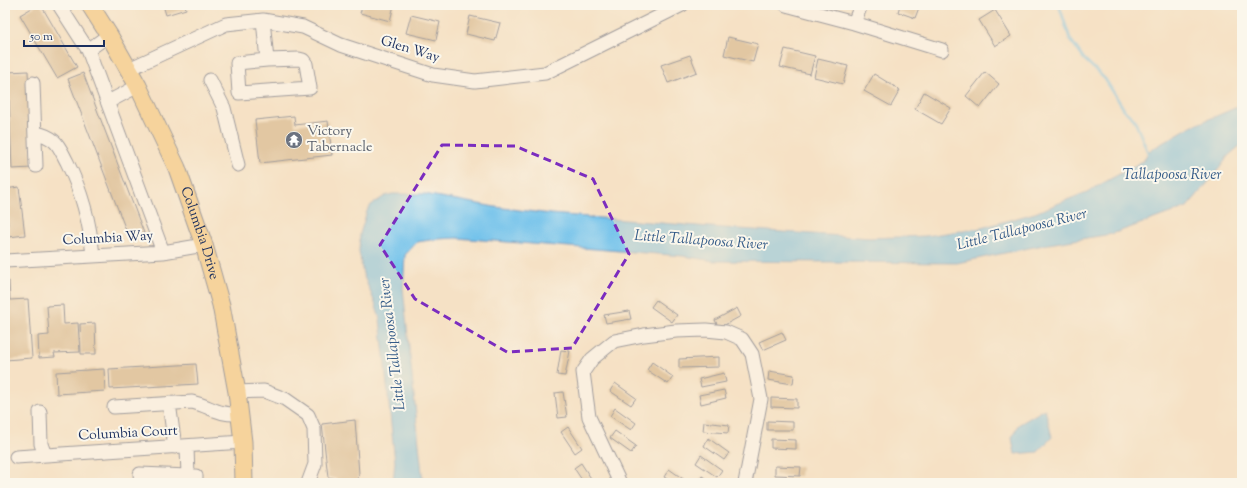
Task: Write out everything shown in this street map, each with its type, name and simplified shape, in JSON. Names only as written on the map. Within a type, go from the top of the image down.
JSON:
[{"type":"main road","name":"Columbia Drive","points":[[90,5],[129,69],[177,168],[204,245],[221,305],[237,392],[243,442],[244,483]]},
{"type":"street","points":[[59,5],[88,50],[163,252]]},
{"type":"street","name":"Glen Way","points":[[129,69],[226,24],[263,20],[303,27],[342,45],[432,75],[475,81],[545,73],[682,5]]},
{"type":"street","points":[[786,5],[854,23],[942,50]]},
{"type":"street","points":[[854,23],[861,5]]},
{"type":"street","points":[[263,20],[267,60]]},
{"type":"street","points":[[88,50],[109,35]]},
{"type":"street","points":[[224,108],[239,93],[310,88],[306,64],[303,60],[298,59],[267,60],[237,64],[239,93]]},
{"type":"street","points":[[210,80],[224,108],[238,165]]},
{"type":"street","points":[[33,83],[36,166]]},
{"type":"street","points":[[108,102],[138,86]]},
{"type":"street","points":[[35,133],[45,135],[54,141],[74,176],[84,203],[89,228],[92,256]]},
{"type":"street","name":"Columbia Way","points":[[9,261],[163,252],[204,245]]},
{"type":"street","points":[[620,483],[589,417],[583,372],[592,359],[614,341],[676,331],[706,330],[726,332],[742,339],[752,354],[761,399],[745,483]]},
{"type":"street","points":[[237,392],[264,391],[285,399],[308,415],[314,429],[315,464],[308,483]]},
{"type":"street","points":[[114,407],[192,402],[221,413],[239,414]]},
{"type":"street","points":[[141,483],[140,474],[192,479],[169,404]]},
{"type":"street","points":[[40,412],[41,444],[44,455]]},
{"type":"street","name":"Columbia Court","points":[[16,457],[243,442]]},
{"type":"highlighted area","points":[[442,145],[515,146],[593,179],[629,254],[572,348],[507,352],[415,299],[380,245]]},
{"type":"water","name":"Tallapoosa River","points":[[1242,105],[1242,144],[1228,156],[1216,173],[1187,207],[1112,234],[1048,244],[957,263],[713,261],[683,256],[457,238],[417,242],[405,255],[403,288],[423,483],[393,483],[395,462],[380,319],[363,274],[359,251],[360,234],[367,211],[371,205],[385,196],[392,194],[424,194],[495,207],[551,214],[710,227],[870,238],[926,236],[981,228],[1035,213],[1087,192],[1143,161],[1149,151],[1186,129]]},
{"type":"water","points":[[1045,409],[1052,437],[1038,452],[1015,454],[1012,438],[1018,425]]},
{"type":"building","points":[[37,5],[41,5],[77,67],[57,78],[20,15]]},
{"type":"building","points":[[163,5],[185,5],[186,9],[166,15]]},
{"type":"building","points":[[363,5],[394,5],[390,21],[360,13]]},
{"type":"building","points":[[900,5],[920,5],[915,18],[898,12]]},
{"type":"building","points":[[995,10],[1011,36],[995,46],[979,20]]},
{"type":"building","points":[[411,15],[440,22],[436,40],[406,33]]},
{"type":"building","points":[[470,16],[500,23],[495,41],[466,34]]},
{"type":"building","points":[[728,37],[758,44],[753,62],[724,55]]},
{"type":"building","points":[[785,49],[815,56],[810,74],[780,67]]},
{"type":"building","points":[[690,55],[697,72],[668,83],[661,65]]},
{"type":"building","points":[[818,59],[848,66],[843,84],[814,77]]},
{"type":"building","points":[[28,71],[32,168],[12,169],[8,72]]},
{"type":"building","points":[[985,72],[999,84],[980,108],[966,96]]},
{"type":"building","points":[[83,73],[144,233],[129,238],[68,79]]},
{"type":"building","points":[[874,74],[900,90],[891,106],[864,91]]},
{"type":"building","points":[[924,92],[951,108],[941,124],[915,109]]},
{"type":"building","name":"Victory Tabernacle","points":[[294,116],[295,125],[328,121],[332,155],[260,163],[255,120]]},
{"type":"building","points":[[19,187],[25,235],[9,237],[5,189]]},
{"type":"building","points":[[5,281],[9,281],[10,300],[28,299],[32,358],[5,360]]},
{"type":"building","points":[[656,300],[677,315],[672,322],[651,307]]},
{"type":"building","points":[[63,305],[64,324],[78,323],[80,352],[54,353],[55,357],[39,358],[38,336],[49,335],[47,306]]},
{"type":"building","points":[[737,308],[741,316],[719,328],[715,320]]},
{"type":"building","points":[[629,311],[631,319],[606,323],[604,315]]},
{"type":"building","points":[[95,323],[96,354],[81,354],[80,324]]},
{"type":"building","points":[[782,332],[786,340],[763,350],[759,342]]},
{"type":"building","points":[[561,350],[570,351],[565,376],[557,375]]},
{"type":"building","points":[[719,357],[719,367],[679,368],[679,359]]},
{"type":"building","points":[[652,362],[673,377],[668,384],[647,370]]},
{"type":"building","points":[[196,364],[198,384],[110,389],[109,369]]},
{"type":"building","points":[[104,369],[105,391],[57,394],[56,372]]},
{"type":"building","points":[[769,371],[794,375],[793,384],[768,380]]},
{"type":"building","points":[[724,373],[726,382],[701,387],[699,379]]},
{"type":"building","points":[[615,383],[636,398],[631,405],[610,391]]},
{"type":"building","points":[[724,390],[726,398],[701,404],[699,395]]},
{"type":"building","points":[[563,392],[567,417],[558,418],[555,393]]},
{"type":"building","points":[[771,398],[797,399],[797,408],[771,407]]},
{"type":"building","points":[[615,408],[636,423],[631,430],[610,416]]},
{"type":"building","points":[[355,420],[359,474],[357,483],[336,483],[337,479],[328,477],[322,424]]},
{"type":"building","points":[[767,421],[793,422],[793,430],[767,430]]},
{"type":"building","points":[[704,422],[729,425],[728,433],[703,431]]},
{"type":"building","points":[[568,427],[582,448],[575,453],[561,432]]},
{"type":"building","points":[[615,431],[636,446],[631,453],[610,438]]},
{"type":"building","points":[[708,438],[729,453],[724,460],[704,446]]},
{"type":"building","points":[[771,439],[796,440],[796,449],[771,448]]},
{"type":"building","points":[[701,455],[722,470],[717,477],[696,463]]},
{"type":"building","points":[[581,463],[594,483],[584,483],[574,468]]},
{"type":"building","points":[[775,466],[801,467],[800,476],[775,475]]},
{"type":"building","points":[[669,469],[689,483],[674,483],[664,477]]},
{"type":"building","points":[[702,476],[712,483],[697,483]]},
{"type":"waterway","points":[[1059,5],[1070,39],[1084,59],[1105,79],[1125,111],[1134,119],[1149,155]]},
{"type":"place","name":"Victory Tabernacle","points":[[294,140]]},
{"type":"water label","name":"Little Tallapoosa River","points":[[1022,230]]},
{"type":"water label","name":"Little Tallapoosa River","points":[[701,241]]},
{"type":"water label","name":"Little Tallapoosa River","points":[[393,344]]}]
